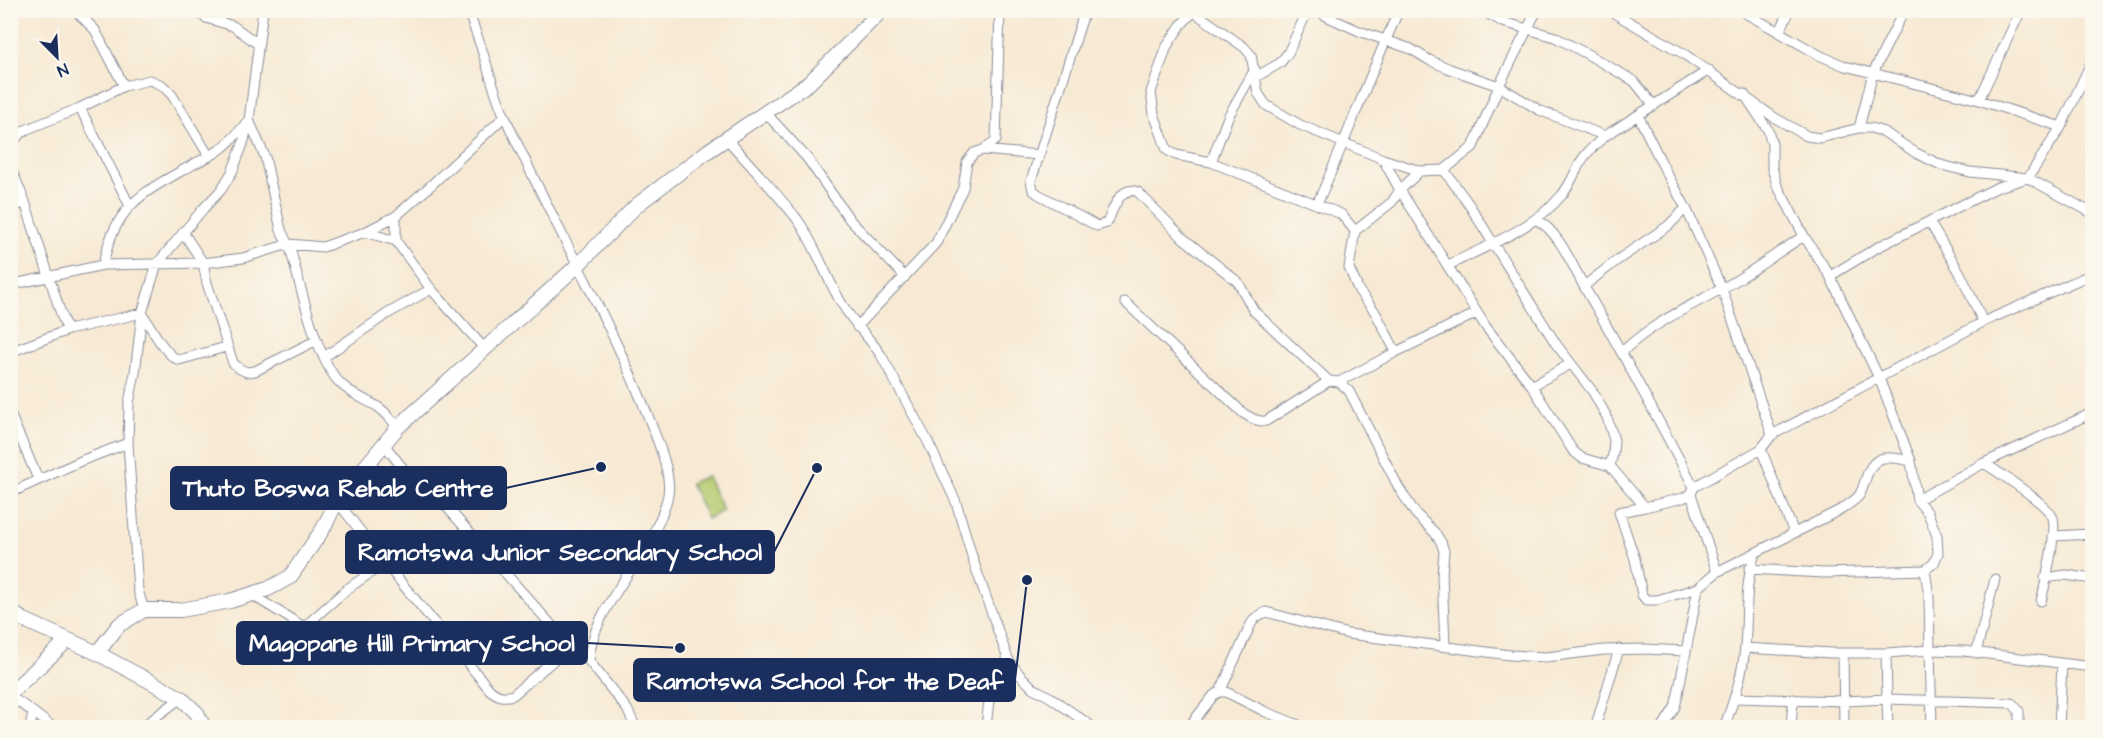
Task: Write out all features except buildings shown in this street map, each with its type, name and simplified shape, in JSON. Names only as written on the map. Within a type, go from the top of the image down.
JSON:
[{"type":"street","points":[[75,10],[95,30],[124,87]]},
{"type":"street","points":[[194,10],[206,18],[232,26],[258,44]]},
{"type":"street","points":[[144,610],[138,590],[128,443],[129,403],[142,313],[157,264],[221,190],[232,172],[249,120],[263,10]]},
{"type":"street","points":[[467,10],[505,116],[577,266],[613,334],[664,461],[668,493],[648,544],[594,634],[589,661]]},
{"type":"street","points":[[97,654],[119,625],[144,610],[181,610],[230,602],[268,589],[290,577],[323,529],[337,501],[398,427],[577,266],[637,205],[765,112],[809,83],[882,10]]},
{"type":"street","points":[[857,327],[936,243],[963,188],[967,162],[974,153],[993,144],[997,136],[1000,10]]},
{"type":"street","points":[[1085,10],[1031,181],[1033,190],[1098,226],[1107,223],[1121,194],[1129,190],[1138,192],[1176,232],[1238,282],[1254,311],[1329,381]]},
{"type":"street","points":[[1211,162],[1228,117],[1255,73],[1280,63],[1288,53],[1308,10]]},
{"type":"street","points":[[1317,10],[1359,31],[1411,49],[1428,60],[1499,86],[1539,110],[1605,136]]},
{"type":"street","points":[[1317,204],[1399,10]]},
{"type":"street","points":[[1481,10],[1503,22],[1555,37],[1625,76],[1642,90],[1654,106]]},
{"type":"street","points":[[1355,231],[1341,214],[1211,162],[1176,155],[1167,150],[1151,104],[1151,92],[1167,46],[1181,25],[1195,11],[1245,47],[1251,56],[1258,93],[1266,105],[1300,125],[1383,159],[1420,171],[1444,170],[1473,147],[1499,86],[1537,10]]},
{"type":"street","points":[[1609,10],[1709,70],[1775,118],[1807,136],[1820,138],[1859,128],[1884,132],[1916,153],[1941,165],[1970,172],[2028,178],[2092,213]]},
{"type":"street","points":[[1740,10],[1821,56],[1845,66],[1979,100],[2061,127]]},
{"type":"street","points":[[1779,33],[1790,10]]},
{"type":"street","points":[[1859,128],[1873,73],[1904,10]]},
{"type":"street","points":[[1979,100],[2021,10]]},
{"type":"street","points":[[10,22],[10,35]]},
{"type":"street","points":[[1830,276],[1878,247],[1998,187],[2028,178],[2061,127],[2092,61]]},
{"type":"street","points":[[1449,265],[1537,219],[1562,195],[1580,163],[1605,136],[1709,70]]},
{"type":"street","points":[[10,143],[26,130],[124,87],[150,80],[162,85],[172,94],[209,156]]},
{"type":"street","points":[[1744,94],[1768,129],[1772,144],[1774,177],[1804,236],[1830,276],[1879,378],[1911,460],[1917,500],[1928,513],[1937,536],[1938,553],[1934,563],[1925,570],[1824,573],[1749,569]]},
{"type":"street","points":[[80,108],[129,204]]},
{"type":"street","points":[[765,112],[807,158],[850,220],[905,277]]},
{"type":"street","points":[[1638,115],[1686,208],[1722,289],[1772,435]]},
{"type":"street","points":[[10,285],[102,265],[203,263],[243,258],[289,244],[322,247],[365,232],[396,216],[505,116]]},
{"type":"street","points":[[102,265],[106,247],[129,204],[157,184],[223,148],[249,120]]},
{"type":"street","points":[[249,120],[265,157],[280,230],[289,244],[317,340],[333,376],[362,400],[380,408],[398,427]]},
{"type":"street","points":[[727,139],[798,220],[821,260],[841,303],[857,327],[873,342],[881,355],[928,442],[956,501],[975,567],[1008,659],[1033,688],[1094,728]]},
{"type":"street","points":[[983,150],[1039,155]]},
{"type":"street","points":[[1383,159],[1477,313],[1532,386],[1573,451],[1581,458],[1610,466],[1645,507]]},
{"type":"street","points":[[10,166],[25,202],[68,330]]},
{"type":"street","points":[[1444,170],[1494,242],[1570,364],[1593,392],[1607,417],[1614,440],[1610,466]]},
{"type":"street","points":[[1396,352],[1375,312],[1359,291],[1349,268],[1355,231],[1392,202],[1400,190],[1420,171]]},
{"type":"street","points":[[10,209],[25,202]]},
{"type":"street","points":[[1584,286],[1668,226],[1686,208]]},
{"type":"street","points":[[396,216],[396,241],[431,289],[484,348]]},
{"type":"street","points":[[1537,219],[1544,223],[1564,250],[1622,352],[1692,490],[1717,572]]},
{"type":"street","points":[[1930,223],[1960,273],[1983,322]]},
{"type":"street","points":[[183,232],[203,263],[226,347],[233,363],[240,369],[247,372],[255,371],[317,340]]},
{"type":"street","points":[[365,232],[396,241]]},
{"type":"street","points":[[1622,352],[1669,317],[1722,289],[1804,236]]},
{"type":"street","points":[[1911,460],[1887,457],[1879,459],[1870,468],[1856,499],[1717,572],[1698,588],[1657,600],[1646,600],[1642,595],[1635,559],[1619,512],[1683,498],[1692,490],[1761,449],[1772,435],[1983,322],[2092,274]]},
{"type":"street","points":[[324,357],[387,314],[431,289]]},
{"type":"street","points":[[1125,302],[1251,419],[1266,421],[1329,381],[1340,382],[1477,313]]},
{"type":"street","points":[[142,313],[174,358],[179,360],[226,347]]},
{"type":"street","points":[[10,352],[68,330],[142,313]]},
{"type":"street","points":[[1532,386],[1570,364]]},
{"type":"street","points":[[1340,382],[1349,391],[1399,488],[1415,513],[1441,542],[1444,551],[1442,575],[1444,645]]},
{"type":"street","points":[[1917,500],[1984,463],[2092,412]]},
{"type":"street","points":[[12,419],[38,479]]},
{"type":"street","points":[[10,493],[100,452],[128,443]]},
{"type":"street","points":[[383,443],[405,471],[445,505],[570,646],[589,661],[627,709],[636,728]]},
{"type":"street","points":[[1761,449],[1794,533]]},
{"type":"street","points":[[1984,463],[2048,510],[2053,519],[2053,536],[2041,601]]},
{"type":"street","points":[[337,501],[385,563],[490,690],[496,694],[504,697],[513,695],[570,646]]},
{"type":"street","points":[[2053,536],[2092,534]]},
{"type":"street","points":[[1724,728],[1735,698],[1745,648],[1749,569],[1755,554]]},
{"type":"street","points":[[252,595],[304,627],[347,589],[385,563]]},
{"type":"street","points":[[1925,570],[1929,597],[1932,728]]},
{"type":"street","points":[[2045,578],[2066,575],[2092,579]]},
{"type":"street","points":[[1976,653],[1995,579]]},
{"type":"street","points":[[1662,728],[1675,707],[1698,588]]},
{"type":"street","points":[[10,611],[181,698],[197,713],[204,728]]},
{"type":"street","points":[[1220,692],[1251,624],[1255,618],[1266,612],[1348,634],[1444,645],[1464,650],[1546,657],[1619,650],[1685,651]]},
{"type":"street","points":[[54,728],[10,695],[68,640]]},
{"type":"street","points":[[1745,648],[1844,653],[1930,650],[1976,653],[2092,667]]},
{"type":"street","points":[[1595,728],[1619,650]]},
{"type":"street","points":[[1844,653],[1844,728]]},
{"type":"street","points":[[1886,653],[1888,728]]},
{"type":"street","points":[[986,728],[990,690],[998,670],[1008,659]]},
{"type":"street","points":[[2059,728],[2062,664]]},
{"type":"street","points":[[1188,728],[1214,695],[1220,692],[1226,692],[1266,712],[1306,728]]},
{"type":"street","points":[[141,728],[181,698]]},
{"type":"street","points":[[1735,698],[1845,701],[1932,699],[2012,703],[2019,711],[2019,728]]},
{"type":"street","points":[[1791,728],[1793,699]]},
{"type":"street","points":[[30,728],[33,712]]},
{"type":"green space","points":[[707,476],[723,511],[707,519],[690,483]]},
{"type":"place","name":"Thuto Boswa Rehab Centre","points":[[601,467]]},
{"type":"place","name":"Ramotswa Junior Secondary School","points":[[817,468]]},
{"type":"place","name":"Ramotswa School for the Deaf","points":[[1027,580]]},
{"type":"place","name":"Magopane Hill Primary School","points":[[680,648]]}]
